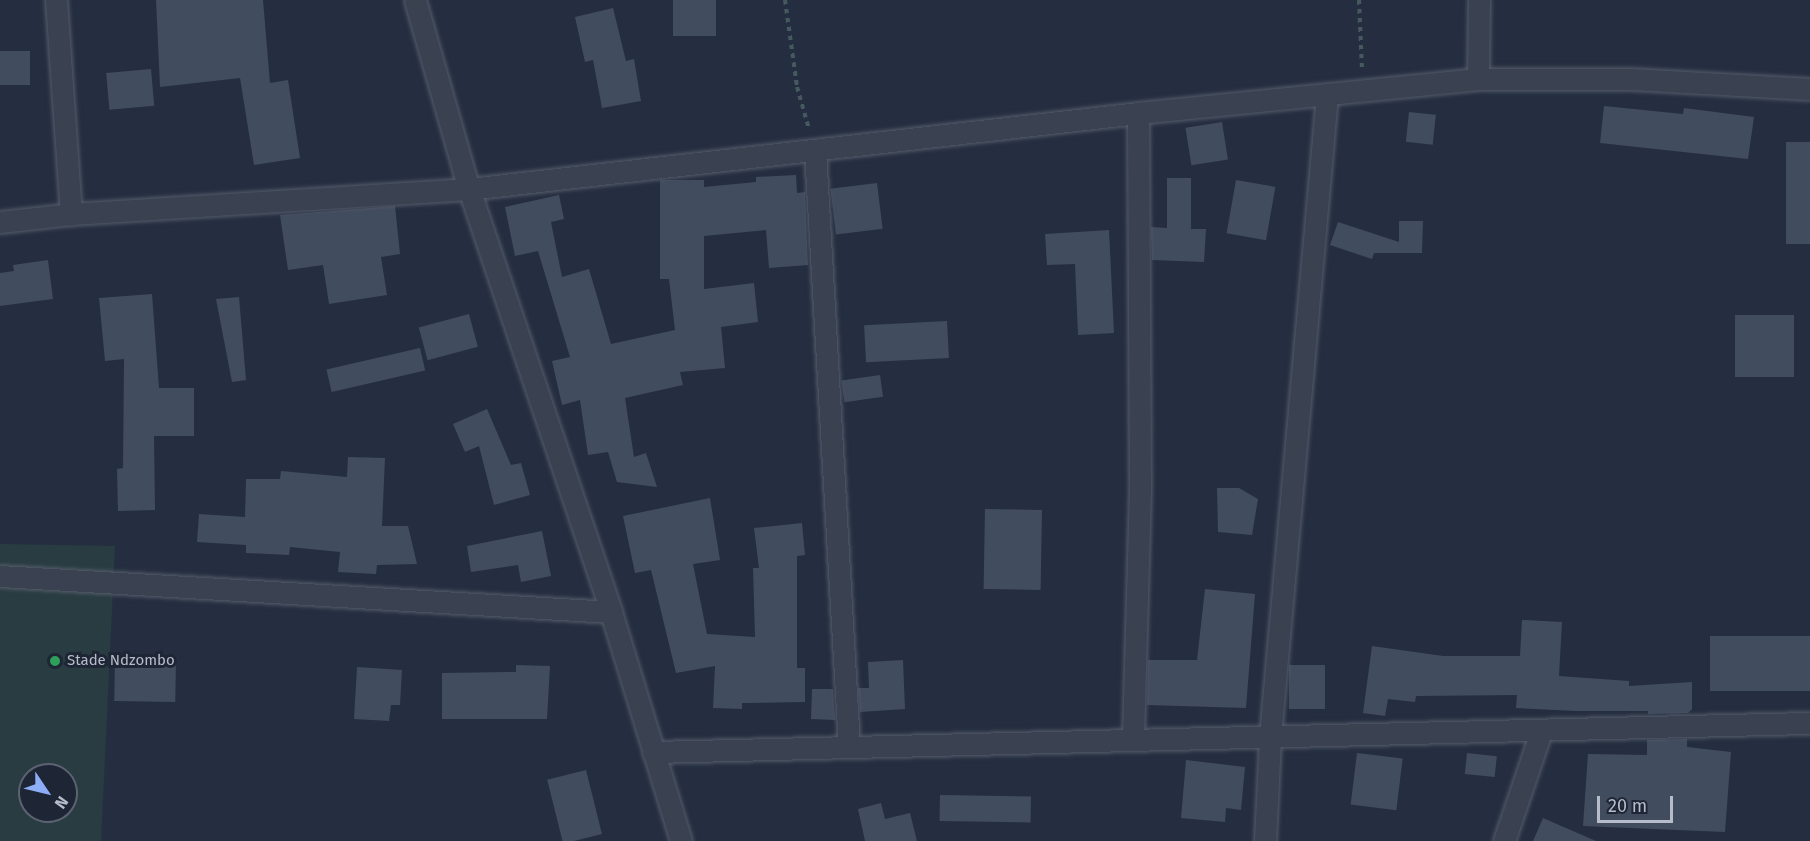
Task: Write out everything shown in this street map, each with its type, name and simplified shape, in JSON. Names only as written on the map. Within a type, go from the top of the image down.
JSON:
[{"type":"street","points":[[56,0],[71,214]]},
{"type":"street","points":[[415,0],[469,189],[611,612],[681,841]]},
{"type":"street","points":[[1479,0],[1479,79]]},
{"type":"street","points":[[0,222],[71,214],[469,189],[1138,113],[1479,79],[1631,79],[1810,89]]},
{"type":"street","points":[[1265,841],[1270,737],[1328,95]]},
{"type":"street","points":[[1132,738],[1140,488],[1138,113]]},
{"type":"street","points":[[815,151],[849,746]]},
{"type":"street","points":[[0,576],[611,612]]},
{"type":"street","points":[[653,752],[1132,738],[1541,732],[1810,723]]},
{"type":"street","points":[[1504,841],[1541,732]]},
{"type":"path","points":[[785,0],[797,87],[815,151]]},
{"type":"path","points":[[1359,0],[1363,91]]},
{"type":"green space","name":"Stade Ndzombo","points":[[0,544],[115,546],[101,841],[0,841]]},
{"type":"building","points":[[156,0],[263,0],[270,83],[288,80],[300,158],[254,165],[240,78],[160,87]]},
{"type":"building","points":[[673,0],[716,0],[716,36],[673,36]]},
{"type":"building","points":[[613,8],[626,61],[634,59],[641,101],[602,108],[593,60],[585,62],[575,17]]},
{"type":"building","points":[[0,51],[30,51],[30,85],[0,85]]},
{"type":"building","points":[[151,69],[154,106],[109,110],[106,73]]},
{"type":"building","points":[[1604,106],[1683,114],[1684,108],[1754,117],[1748,159],[1600,143]]},
{"type":"building","points":[[1409,112],[1436,115],[1433,145],[1406,142]]},
{"type":"building","points":[[1222,122],[1228,160],[1191,165],[1185,128]]},
{"type":"building","points":[[1786,142],[1810,142],[1810,244],[1786,244]]},
{"type":"building","points":[[796,175],[797,193],[805,192],[808,265],[769,268],[766,230],[704,236],[704,289],[754,283],[758,322],[721,327],[725,368],[680,372],[683,385],[625,398],[634,457],[646,453],[657,487],[617,482],[608,452],[588,455],[580,400],[562,405],[552,361],[570,357],[538,251],[515,256],[505,207],[559,195],[564,219],[551,222],[562,277],[589,269],[611,344],[675,330],[669,279],[660,279],[660,180],[704,180],[704,187],[756,182],[756,177]]},
{"type":"building","points":[[1167,178],[1191,178],[1191,229],[1206,229],[1204,262],[1152,260],[1151,227],[1167,228]]},
{"type":"building","points":[[1236,180],[1275,187],[1266,240],[1227,233]]},
{"type":"building","points":[[877,183],[883,229],[836,234],[830,189]]},
{"type":"building","points":[[395,206],[400,254],[381,257],[387,295],[329,304],[323,265],[288,270],[280,215]]},
{"type":"building","points":[[1399,221],[1423,221],[1422,253],[1374,253],[1372,259],[1330,245],[1338,222],[1399,242]]},
{"type":"building","points":[[1109,230],[1114,333],[1078,335],[1075,264],[1047,265],[1045,234]]},
{"type":"building","points":[[48,260],[53,299],[0,306],[0,273],[14,271],[13,265]]},
{"type":"building","points":[[152,294],[159,388],[194,388],[194,436],[154,436],[155,510],[118,511],[117,469],[123,468],[124,359],[105,361],[99,298]]},
{"type":"building","points":[[239,297],[246,380],[232,382],[216,299]]},
{"type":"building","points":[[469,314],[478,347],[428,360],[419,327]]},
{"type":"building","points":[[1735,315],[1794,315],[1794,377],[1735,377]]},
{"type":"building","points":[[947,321],[949,358],[866,362],[864,325]]},
{"type":"building","points":[[420,348],[425,370],[332,392],[326,370]]},
{"type":"building","points":[[880,375],[883,397],[844,402],[841,380]]},
{"type":"building","points":[[487,409],[511,465],[521,463],[530,495],[494,505],[479,446],[465,452],[453,424]]},
{"type":"building","points":[[348,457],[385,458],[382,526],[408,526],[417,564],[377,565],[376,574],[338,572],[340,552],[290,547],[289,555],[246,553],[246,545],[197,542],[199,514],[245,517],[246,479],[280,479],[281,471],[347,477]]},
{"type":"building","points":[[1217,488],[1239,488],[1258,499],[1252,535],[1218,532]]},
{"type":"building","points":[[710,498],[720,560],[693,564],[707,634],[755,637],[753,568],[759,568],[754,528],[802,523],[805,555],[797,556],[797,668],[805,668],[805,702],[742,703],[742,709],[713,708],[715,666],[676,673],[651,570],[635,573],[623,516]]},
{"type":"building","points":[[985,509],[1042,510],[1041,590],[984,589]]},
{"type":"building","points":[[542,531],[551,576],[521,582],[518,565],[471,572],[467,546]]},
{"type":"building","points":[[1205,589],[1255,594],[1246,708],[1147,705],[1148,660],[1197,660]]},
{"type":"building","points":[[1522,620],[1562,622],[1559,676],[1629,681],[1629,686],[1692,682],[1692,709],[1688,713],[1648,714],[1648,711],[1576,711],[1516,708],[1517,695],[1416,696],[1415,702],[1388,699],[1385,716],[1363,713],[1372,646],[1443,656],[1520,656]]},
{"type":"building","points":[[1710,636],[1810,636],[1810,691],[1710,691]]},
{"type":"building","points":[[115,658],[176,659],[175,702],[114,701]]},
{"type":"building","points":[[903,660],[905,709],[860,712],[858,688],[869,688],[868,662]]},
{"type":"building","points":[[516,665],[550,666],[547,719],[442,719],[442,673],[516,672]]},
{"type":"building","points":[[1289,665],[1325,665],[1325,709],[1289,709]]},
{"type":"building","points":[[357,667],[402,670],[400,705],[391,705],[389,721],[354,719]]},
{"type":"building","points":[[812,689],[833,689],[835,720],[811,719]]},
{"type":"building","points":[[1687,739],[1687,747],[1731,752],[1725,832],[1583,826],[1588,754],[1647,755],[1647,740]]},
{"type":"building","points":[[1357,753],[1403,759],[1396,810],[1351,805]]},
{"type":"building","points":[[1467,753],[1497,756],[1495,777],[1465,774]]},
{"type":"building","points":[[1186,760],[1245,767],[1241,810],[1226,808],[1225,822],[1181,818]]},
{"type":"building","points":[[586,770],[602,834],[574,841],[562,841],[547,780]]},
{"type":"building","points":[[940,795],[1031,797],[1031,823],[940,821]]},
{"type":"building","points":[[881,803],[885,819],[910,813],[917,841],[865,841],[858,809]]},
{"type":"building","points":[[1543,818],[1596,841],[1533,841]]},
{"type":"place","name":"Stade Ndzombo","points":[[55,661]]}]
